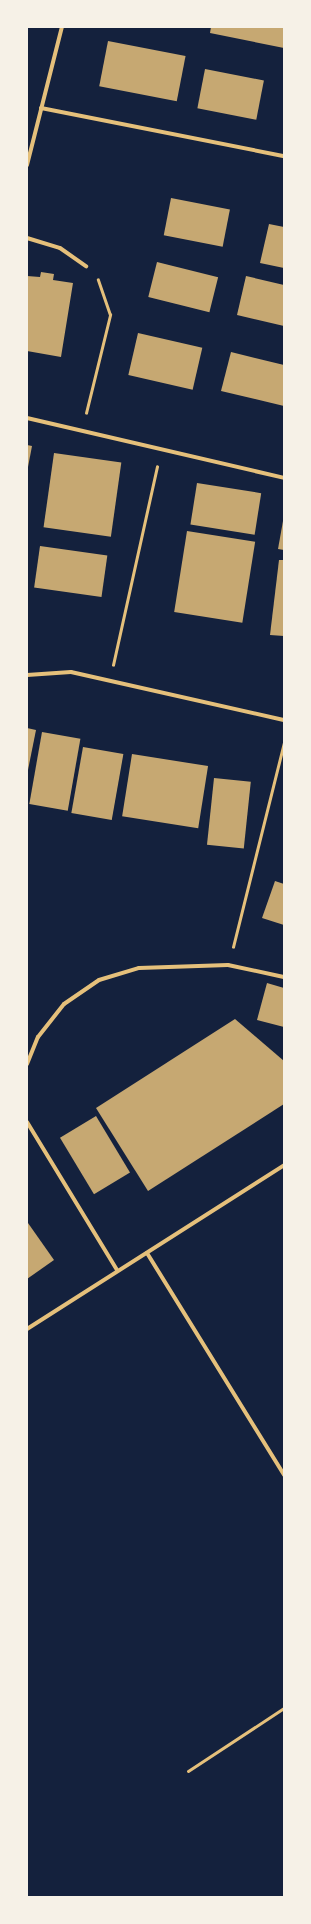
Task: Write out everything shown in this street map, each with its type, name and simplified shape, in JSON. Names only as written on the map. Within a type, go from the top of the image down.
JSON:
[{"type":"street","points":[[27,165],[62,27]]},
{"type":"street","points":[[41,108],[284,156]]},
{"type":"street","points":[[27,238],[60,248],[86,266]]},
{"type":"street","points":[[27,418],[284,478]]},
{"type":"street","points":[[27,675],[71,672],[284,720]]},
{"type":"street","points":[[27,1064],[38,1037],[64,1004],[99,980],[139,968],[228,965],[284,978]]},
{"type":"street","points":[[27,1122],[117,1270]]},
{"type":"street","points":[[27,1329],[117,1270],[284,1165]]},
{"type":"street","points":[[147,1252],[284,1475]]},
{"type":"lane","points":[[188,1771],[284,1708]]},
{"type":"path","points":[[81,431],[110,315],[102,285],[86,266]]},
{"type":"path","points":[[110,681],[161,449]]},
{"type":"path","points":[[228,965],[284,743]]},
{"type":"building","points":[[211,27],[284,27],[284,48],[210,33]]},
{"type":"building","points":[[108,41],[186,56],[177,101],[99,86]]},
{"type":"building","points":[[205,69],[264,80],[256,120],[197,108]]},
{"type":"building","points":[[171,198],[230,209],[223,247],[164,235]]},
{"type":"building","points":[[269,224],[284,227],[284,268],[260,263]]},
{"type":"building","points":[[157,262],[218,277],[209,312],[148,297]]},
{"type":"building","points":[[41,272],[54,274],[53,280],[73,283],[61,357],[27,351],[27,276],[40,277]]},
{"type":"building","points":[[246,276],[284,285],[284,326],[237,315]]},
{"type":"building","points":[[138,333],[202,348],[193,390],[128,375]]},
{"type":"building","points":[[231,352],[284,365],[284,406],[221,391]]},
{"type":"building","points":[[27,445],[32,446],[28,467],[27,467]]},
{"type":"building","points":[[54,453],[121,462],[111,537],[44,527]]},
{"type":"building","points":[[197,483],[261,493],[255,535],[190,524]]},
{"type":"building","points":[[284,521],[284,550],[278,549]]},
{"type":"building","points":[[187,531],[255,542],[242,623],[174,612]]},
{"type":"building","points":[[40,546],[107,555],[101,597],[34,588]]},
{"type":"building","points":[[279,560],[284,560],[284,636],[270,635]]},
{"type":"building","points":[[27,728],[36,730],[28,770],[27,770]]},
{"type":"building","points":[[42,732],[80,739],[68,811],[29,804]]},
{"type":"building","points":[[83,747],[123,754],[112,820],[71,813]]},
{"type":"building","points":[[132,754],[208,766],[198,828],[122,816]]},
{"type":"building","points":[[214,778],[251,782],[244,849],[207,845]]},
{"type":"building","points":[[275,881],[284,884],[284,925],[262,918]]},
{"type":"building","points":[[267,983],[284,988],[284,1027],[257,1020]]},
{"type":"building","points":[[235,1019],[284,1061],[284,1104],[148,1191],[96,1108]]},
{"type":"building","points":[[96,1116],[130,1173],[94,1194],[60,1138]]},
{"type":"building","points":[[28,1223],[54,1260],[27,1279],[27,1224]]}]
